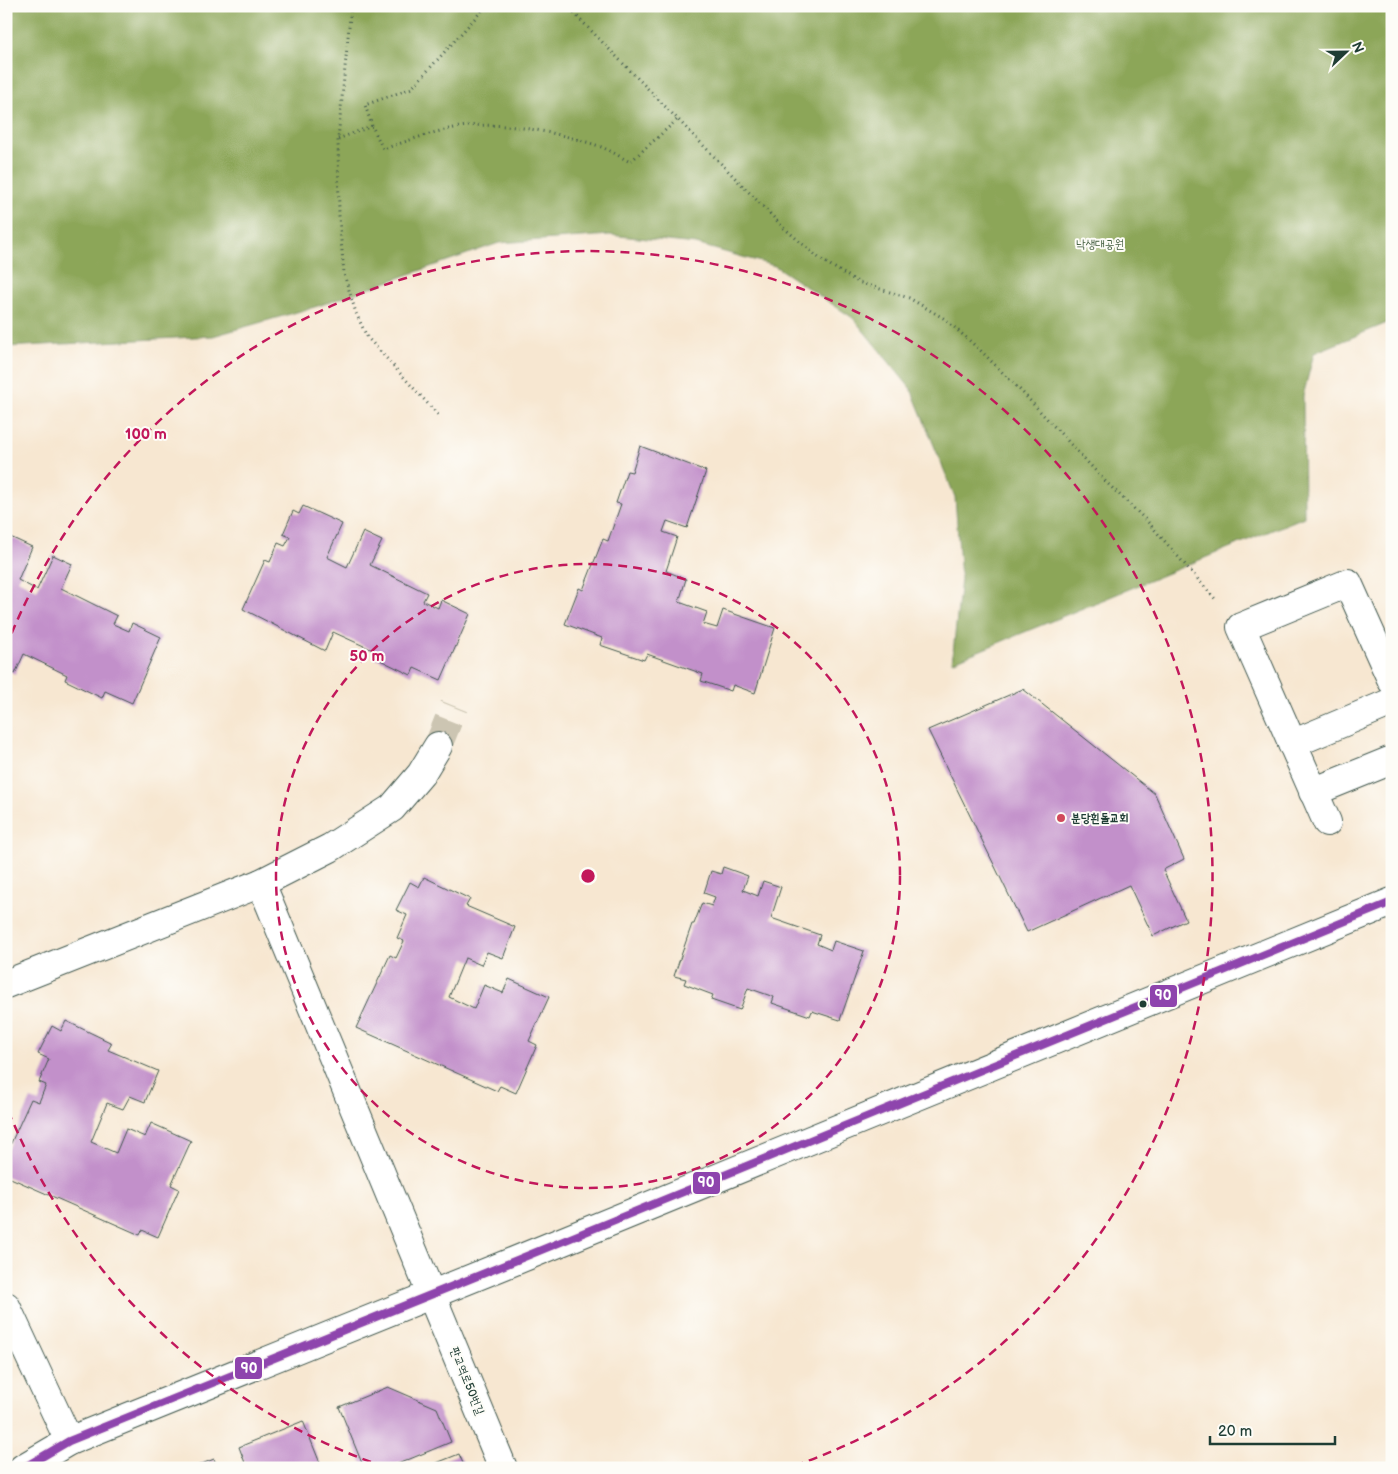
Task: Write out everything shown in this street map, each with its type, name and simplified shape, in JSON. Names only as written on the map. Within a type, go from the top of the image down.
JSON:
[{"type":"street","points":[[1327,822],[1241,627],[1348,583],[1392,681]]},
{"type":"street","points":[[1292,744],[1392,702]]},
{"type":"street","points":[[6,984],[260,883],[330,848],[392,808],[422,774],[438,746]]},
{"type":"street","points":[[1313,792],[1392,760]]},
{"type":"street","name":"판교역로50번길","points":[[260,883],[503,1468]]},
{"type":"street","points":[[23,1468],[69,1441],[1392,902]]},
{"type":"street","points":[[6,1306],[69,1441]]},
{"type":"path","points":[[351,6],[338,139],[339,217],[344,274],[356,313],[367,337],[440,417]]},
{"type":"path","points":[[486,6],[412,88],[365,105],[383,149],[450,129],[469,126],[500,126],[533,130],[581,141],[597,146],[630,162],[678,119]]},
{"type":"path","points":[[567,6],[784,228],[820,259],[858,282],[910,298],[945,319],[973,344],[1022,392],[1106,482],[1146,520],[1241,627]]},
{"type":"path","points":[[338,139],[372,126]]},
{"type":"green space","name":"낙생대공원","points":[[6,6],[1392,6],[1392,321],[1314,353],[1303,396],[1304,517],[952,662],[961,579],[955,497],[911,389],[853,318],[775,266],[696,244],[610,235],[499,243],[318,306],[213,336],[6,347]]},
{"type":"building","points":[[640,446],[706,471],[687,528],[667,521],[663,532],[677,537],[666,571],[686,579],[679,602],[707,612],[703,624],[717,628],[723,610],[775,628],[755,693],[733,685],[731,691],[701,681],[703,674],[647,654],[644,660],[600,645],[602,638],[565,624],[579,588],[583,590],[603,539],[608,541],[621,504],[616,503],[627,471],[632,472]]},
{"type":"building","points":[[303,506],[342,524],[327,557],[347,567],[363,532],[382,541],[370,565],[427,593],[423,601],[438,608],[441,600],[470,614],[441,680],[414,668],[411,675],[374,657],[377,652],[333,632],[325,651],[243,609],[265,560],[270,562],[278,543],[285,546],[290,537],[283,534],[293,511],[299,514]]},
{"type":"building","points":[[6,535],[32,547],[18,580],[37,590],[53,555],[72,564],[61,588],[117,616],[113,624],[129,631],[132,623],[161,637],[132,703],[105,691],[102,698],[65,680],[67,675],[24,654],[15,674],[6,669]]},
{"type":"building","points":[[1023,689],[1155,794],[1184,859],[1163,870],[1186,920],[1153,936],[1129,885],[1027,932],[928,730]]},
{"type":"building","points":[[723,867],[748,876],[743,890],[758,896],[763,881],[781,887],[771,918],[820,935],[817,944],[831,950],[834,941],[864,951],[840,1020],[812,1011],[810,1016],[772,1003],[774,997],[748,988],[740,1010],[711,1000],[713,995],[684,984],[686,979],[674,976],[692,924],[694,924],[702,903],[712,906],[715,897],[704,893],[711,871],[721,874]]},
{"type":"building","points":[[424,877],[470,899],[466,906],[515,927],[503,958],[487,952],[481,965],[465,958],[449,997],[474,1009],[484,985],[503,993],[509,979],[549,997],[529,1041],[537,1045],[516,1093],[500,1086],[497,1091],[356,1028],[390,955],[396,958],[404,941],[397,938],[407,915],[396,910],[410,882],[419,887]]},
{"type":"building","points":[[66,1021],[112,1043],[108,1050],[158,1071],[145,1102],[130,1096],[123,1109],[107,1103],[91,1142],[116,1153],[126,1129],[145,1137],[151,1123],[191,1141],[171,1185],[179,1189],[158,1237],[142,1230],[140,1235],[6,1176],[6,1154],[31,1099],[39,1102],[46,1085],[39,1082],[49,1059],[38,1054],[52,1026],[61,1031]]},
{"type":"building","points":[[388,1387],[437,1408],[451,1442],[388,1468],[364,1468],[339,1407]]},
{"type":"building","points":[[303,1421],[322,1468],[247,1468],[239,1447]]},
{"type":"building","points":[[459,1454],[465,1468],[424,1468]]},
{"type":"building","points":[[214,1459],[218,1468],[192,1468]]},
{"type":"tunnel","points":[[438,746],[454,706]]},
{"type":"transit line","name":"90","points":[[23,1468],[69,1441],[1392,902]]},
{"type":"place","name":"분당흰돌교회","points":[[1061,818]]}]
